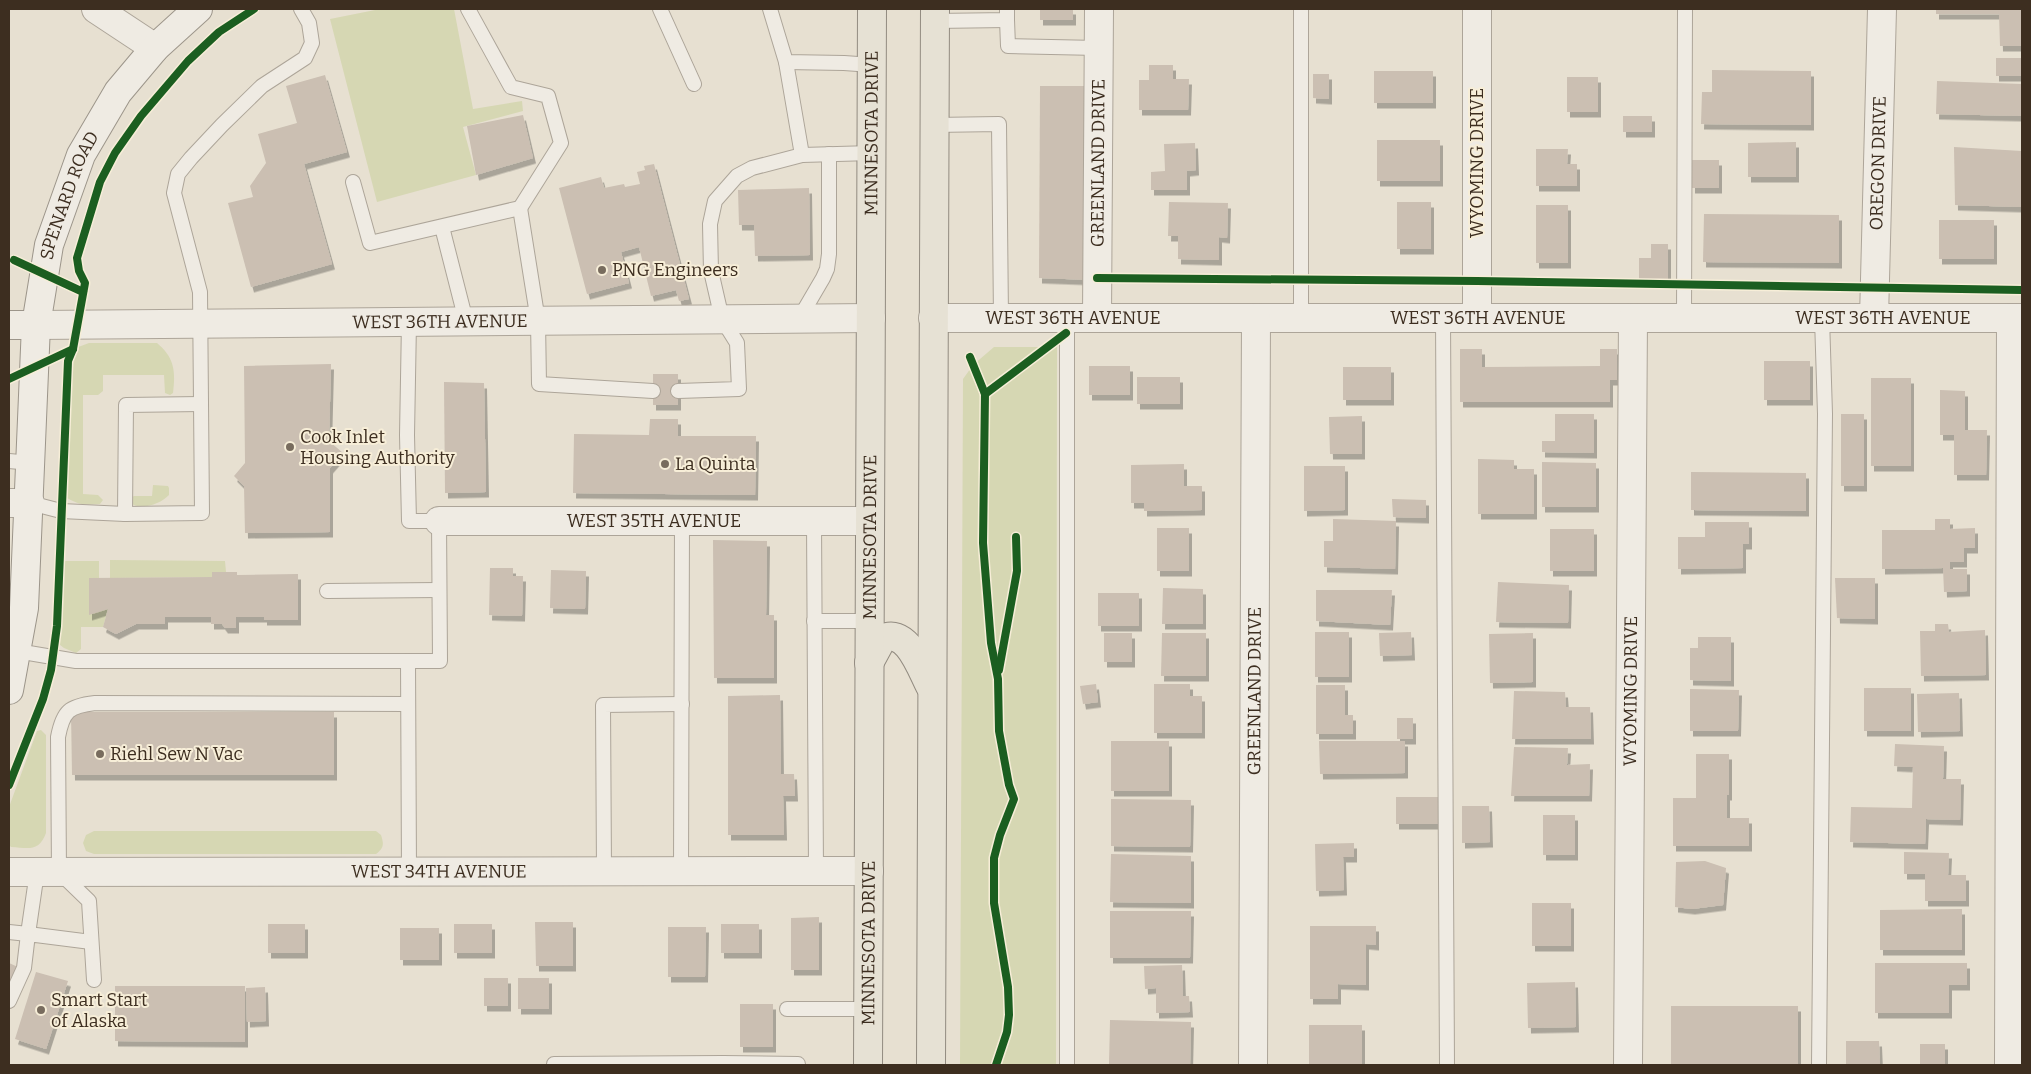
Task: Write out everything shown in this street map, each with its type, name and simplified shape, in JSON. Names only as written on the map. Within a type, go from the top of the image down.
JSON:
[{"type":"main road","name":"MINNESOTA DRIVE","points":[[868,1065],[872,9]]},
{"type":"main road","points":[[931,1065],[935,15]]},
{"type":"main road","points":[[869,663],[882,639],[894,636],[900,638],[910,650],[931,688]]},
{"type":"street","points":[[96,9],[155,48]]},
{"type":"street","name":"SPENARD ROAD","points":[[9,690],[18,651],[24,608],[19,503],[20,462],[36,325],[50,244],[81,156],[118,92],[155,48],[198,9]]},
{"type":"street","name":"GREENLAND DRIVE","points":[[1097,318],[1099,9]]},
{"type":"street","name":"WYOMING DRIVE","points":[[1477,9],[1477,318]]},
{"type":"street","name":"OREGON DRIVE","points":[[1874,318],[1882,9]]},
{"type":"street","name":"WEST 36TH AVENUE","points":[[9,325],[871,318]]},
{"type":"street","name":"WEST 36TH AVENUE","points":[[933,318],[2017,318]]},
{"type":"street","name":"GREENLAND DRIVE","points":[[1253,1065],[1256,318]]},
{"type":"street","name":"WYOMING DRIVE","points":[[1628,1065],[1633,318]]},
{"type":"street","points":[[2009,1065],[2017,318]]},
{"type":"street","name":"WEST 35TH AVENUE","points":[[439,522],[870,522]]},
{"type":"street","name":"WEST 34TH AVENUE","points":[[9,872],[869,871]]},
{"type":"lane","points":[[19,503],[61,511],[125,514],[202,512],[200,292],[174,192],[178,174],[191,158],[262,86],[305,58],[312,43],[309,23],[301,9]]},
{"type":"lane","points":[[468,9],[511,87],[548,96],[561,143],[520,208],[538,321],[539,384],[653,390]]},
{"type":"lane","points":[[660,9],[694,84]]},
{"type":"lane","points":[[770,9],[786,62],[802,155]]},
{"type":"lane","points":[[1301,9],[1301,318]]},
{"type":"lane","points":[[1684,9],[1684,318]]},
{"type":"lane","points":[[935,15],[1007,15],[1008,46],[1098,48]]},
{"type":"lane","points":[[786,62],[872,65]]},
{"type":"lane","points":[[934,125],[999,124],[1001,318]]},
{"type":"lane","points":[[678,390],[739,389],[737,342],[722,319],[711,271],[710,224],[715,201],[737,176],[752,168],[802,155],[872,153]]},
{"type":"lane","points":[[799,319],[827,269],[829,254],[829,154]]},
{"type":"lane","points":[[353,182],[370,243],[520,208]]},
{"type":"lane","points":[[442,227],[466,321]]},
{"type":"lane","points":[[1067,317],[1067,1065]]},
{"type":"lane","points":[[1443,318],[1447,1065]]},
{"type":"lane","points":[[1819,1065],[1825,414],[1822,318]]},
{"type":"lane","points":[[18,651],[76,661],[440,661],[439,522],[409,521],[407,435],[409,322]]},
{"type":"lane","points":[[125,514],[126,405],[201,404]]},
{"type":"lane","points":[[681,871],[682,522]]},
{"type":"lane","points":[[814,522],[816,871]]},
{"type":"lane","points":[[327,591],[439,590]]},
{"type":"lane","points":[[814,621],[869,621]]},
{"type":"lane","points":[[408,661],[409,872]]},
{"type":"lane","points":[[9,1001],[24,968],[28,934],[48,872],[58,737],[60,725],[68,710],[74,706],[95,703],[408,704]]},
{"type":"lane","points":[[604,871],[603,705],[682,704]]},
{"type":"lane","points":[[48,872],[89,901],[94,980]]},
{"type":"lane","points":[[9,932],[92,942]]},
{"type":"lane","points":[[786,1009],[868,1009]]},
{"type":"lane","points":[[554,1065],[588,1063],[798,1065]]},
{"type":"green space","points":[[380,9],[454,9],[473,109],[522,101],[523,111],[463,127],[476,175],[377,202],[330,19]]},
{"type":"green space","points":[[89,343],[157,343],[167,354],[174,371],[173,393],[170,395],[165,393],[164,375],[103,375],[103,391],[98,395],[83,395],[83,494],[98,495],[103,500],[100,504],[80,504],[62,495],[73,349]]},
{"type":"green space","points":[[994,347],[1057,347],[1056,1065],[960,1065],[963,379],[973,365]]},
{"type":"green space","points":[[153,485],[168,486],[169,495],[151,505],[140,506],[130,503],[131,498],[134,496],[152,496]]},
{"type":"green space","points":[[110,560],[225,561],[226,572],[212,572],[212,577],[110,578]]},
{"type":"green space","points":[[59,561],[99,561],[99,578],[89,578],[89,614],[108,609],[103,627],[81,627],[81,649],[76,653],[64,648],[55,641]]},
{"type":"green space","points":[[41,730],[46,735],[46,833],[40,843],[33,848],[11,847],[9,845],[9,807],[37,731]]},
{"type":"green space","points":[[94,831],[376,831],[381,835],[383,843],[381,850],[376,854],[94,854],[86,851],[83,843],[86,835]]},
{"type":"building","points":[[1040,9],[1073,9],[1073,20],[1040,20]]},
{"type":"building","points":[[1936,9],[2022,9],[2022,46],[2000,46],[1999,14],[1936,14]]},
{"type":"building","points":[[1996,58],[2022,58],[2022,76],[1996,76]]},
{"type":"building","points":[[1149,65],[1173,65],[1173,79],[1189,79],[1188,110],[1139,110],[1139,80],[1149,80]]},
{"type":"building","points":[[1712,70],[1811,71],[1811,125],[1701,124],[1702,92],[1712,92]]},
{"type":"building","points":[[1374,71],[1433,71],[1433,103],[1374,103]]},
{"type":"building","points":[[1313,74],[1329,74],[1329,99],[1313,98]]},
{"type":"building","points":[[325,75],[347,152],[304,164],[332,264],[251,287],[228,203],[253,197],[250,186],[266,163],[258,134],[297,123],[286,86]]},
{"type":"building","points":[[1567,77],[1598,77],[1598,112],[1567,112]]},
{"type":"building","points":[[1937,81],[2022,84],[2022,116],[1936,114]]},
{"type":"building","points":[[1040,86],[1092,86],[1092,280],[1039,278]]},
{"type":"building","points":[[523,115],[533,158],[476,175],[467,126]]},
{"type":"building","points":[[1623,116],[1652,116],[1652,132],[1623,132]]},
{"type":"building","points":[[1377,140],[1440,140],[1440,181],[1377,181]]},
{"type":"building","points":[[1796,142],[1796,177],[1748,177],[1748,143]]},
{"type":"building","points":[[1195,143],[1196,170],[1187,171],[1187,190],[1151,190],[1151,172],[1165,171],[1164,144]]},
{"type":"building","points":[[1954,147],[2022,151],[2022,207],[1955,205]]},
{"type":"building","points":[[1536,149],[1568,149],[1567,164],[1577,164],[1577,186],[1536,186]]},
{"type":"building","points":[[1692,160],[1719,160],[1719,188],[1692,188]]},
{"type":"building","points":[[654,164],[689,299],[679,301],[676,290],[651,296],[639,247],[621,252],[629,283],[587,294],[559,188],[601,177],[604,188],[624,184],[625,187],[640,184],[637,172],[645,170],[644,166]]},
{"type":"building","points":[[809,188],[810,255],[755,256],[754,225],[739,225],[738,190]]},
{"type":"building","points":[[1169,202],[1228,203],[1227,238],[1219,237],[1219,260],[1178,259],[1178,236],[1168,236]]},
{"type":"building","points":[[1397,202],[1431,202],[1431,249],[1397,249]]},
{"type":"building","points":[[1536,205],[1568,205],[1568,263],[1536,263]]},
{"type":"building","points":[[1704,214],[1839,215],[1839,263],[1703,262]]},
{"type":"building","points":[[1939,220],[1994,220],[1994,259],[1939,259]]},
{"type":"building","points":[[1651,244],[1668,244],[1668,282],[1639,282],[1639,258],[1651,258]]},
{"type":"building","points":[[1460,349],[1482,349],[1482,367],[1600,366],[1600,349],[1617,349],[1617,380],[1610,380],[1610,402],[1460,402]]},
{"type":"building","points":[[1764,361],[1810,361],[1810,400],[1764,400]]},
{"type":"building","name":"Cook Inlet Housing Authority","points":[[331,364],[329,441],[343,453],[330,468],[330,532],[245,533],[244,486],[234,476],[245,463],[244,366]]},
{"type":"building","points":[[1089,366],[1130,366],[1130,395],[1089,395]]},
{"type":"building","points":[[1343,367],[1391,367],[1391,400],[1343,400]]},
{"type":"building","points":[[653,374],[678,374],[678,405],[653,405]]},
{"type":"building","points":[[1137,377],[1180,377],[1180,404],[1137,404]]},
{"type":"building","points":[[1871,378],[1911,378],[1911,466],[1871,466]]},
{"type":"building","points":[[444,382],[484,383],[486,492],[445,493]]},
{"type":"building","points":[[1940,390],[1965,391],[1965,430],[1987,430],[1986,475],[1954,475],[1954,435],[1940,435]]},
{"type":"building","points":[[1555,414],[1594,414],[1594,453],[1542,452],[1542,441],[1555,441]]},
{"type":"building","points":[[1841,414],[1864,414],[1864,486],[1841,486]]},
{"type":"building","points":[[1362,416],[1362,454],[1330,454],[1329,417]]},
{"type":"building","name":"La Quinta","points":[[650,419],[678,419],[678,436],[756,436],[755,495],[573,493],[574,434],[649,435]]},
{"type":"building","points":[[1478,459],[1514,460],[1514,469],[1534,469],[1534,514],[1478,514]]},
{"type":"building","points":[[1542,462],[1596,463],[1596,507],[1542,507]]},
{"type":"building","points":[[1184,464],[1184,486],[1202,486],[1202,510],[1144,511],[1144,503],[1131,503],[1131,465]]},
{"type":"building","points":[[1304,466],[1345,466],[1345,510],[1304,511]]},
{"type":"building","points":[[1691,472],[1806,473],[1806,511],[1691,510]]},
{"type":"building","points":[[1392,499],[1426,500],[1426,518],[1393,517]]},
{"type":"building","points":[[1333,519],[1396,521],[1395,569],[1324,567],[1324,541],[1333,541]]},
{"type":"building","points":[[1935,519],[1950,519],[1950,529],[1975,528],[1975,548],[1964,548],[1964,562],[1950,562],[1950,569],[1967,569],[1967,591],[1944,592],[1943,568],[1882,569],[1882,530],[1935,530]]},
{"type":"building","points":[[1705,522],[1749,522],[1749,544],[1743,544],[1743,568],[1678,569],[1678,537],[1705,537]]},
{"type":"building","points":[[1157,528],[1189,528],[1189,571],[1157,571]]},
{"type":"building","points":[[1550,529],[1594,529],[1594,571],[1550,571]]},
{"type":"building","points":[[713,540],[767,541],[766,615],[774,615],[774,678],[714,678]]},
{"type":"building","points":[[490,568],[513,568],[513,576],[523,576],[522,616],[489,615]]},
{"type":"building","points":[[551,570],[586,571],[585,609],[550,608]]},
{"type":"building","points":[[212,572],[237,572],[237,575],[298,574],[298,620],[264,620],[264,617],[236,617],[236,628],[225,628],[222,624],[211,624],[211,617],[165,617],[165,624],[136,624],[116,634],[103,627],[108,609],[89,615],[89,578],[212,577]]},
{"type":"building","points":[[1835,578],[1875,578],[1875,619],[1837,618]]},
{"type":"building","points":[[1498,582],[1569,585],[1568,623],[1496,622]]},
{"type":"building","points":[[1163,588],[1203,589],[1203,624],[1162,624]]},
{"type":"building","points":[[1316,590],[1392,590],[1390,625],[1316,621]]},
{"type":"building","points":[[1098,593],[1139,593],[1139,626],[1098,626]]},
{"type":"building","points":[[1935,624],[1948,624],[1949,632],[1985,630],[1986,675],[1921,676],[1920,631],[1935,631]]},
{"type":"building","points":[[1315,632],[1349,632],[1349,677],[1315,677]]},
{"type":"building","points":[[1411,632],[1412,655],[1380,656],[1379,633]]},
{"type":"building","points":[[1104,633],[1132,633],[1132,662],[1104,662]]},
{"type":"building","points":[[1162,633],[1206,633],[1206,676],[1161,676]]},
{"type":"building","points":[[1533,633],[1533,682],[1490,683],[1489,634]]},
{"type":"building","points":[[1698,637],[1731,637],[1731,681],[1690,680],[1690,648],[1698,648]]},
{"type":"building","points":[[1096,684],[1098,702],[1083,704],[1080,686]]},
{"type":"building","points":[[1154,684],[1190,684],[1190,696],[1202,696],[1202,733],[1154,733]]},
{"type":"building","points":[[1316,685],[1345,685],[1345,715],[1353,715],[1353,734],[1316,734]]},
{"type":"building","points":[[1864,688],[1911,688],[1911,731],[1864,731]]},
{"type":"building","points":[[1690,689],[1739,690],[1738,731],[1690,731]]},
{"type":"building","points":[[1514,691],[1565,692],[1566,707],[1590,707],[1591,739],[1512,739]]},
{"type":"building","points":[[1959,693],[1960,731],[1918,732],[1917,694]]},
{"type":"building","points":[[780,695],[781,774],[794,774],[795,796],[783,796],[784,835],[728,835],[728,696]]},
{"type":"building","points":[[71,712],[334,712],[334,775],[72,775]]},
{"type":"building","points":[[1397,718],[1413,718],[1413,739],[1397,739]]},
{"type":"building","points":[[1111,741],[1169,741],[1169,791],[1111,791]]},
{"type":"building","points":[[1319,741],[1405,741],[1405,773],[1320,774]]},
{"type":"building","points":[[1895,744],[1944,746],[1943,779],[1961,779],[1960,820],[1926,819],[1925,844],[1850,842],[1851,807],[1912,808],[1913,767],[1894,766]]},
{"type":"building","points":[[1514,747],[1568,748],[1567,765],[1590,764],[1589,796],[1511,796]]},
{"type":"building","points":[[1696,754],[1729,754],[1727,818],[1749,818],[1749,846],[1673,846],[1673,798],[1696,798]]},
{"type":"building","points":[[1396,797],[1438,797],[1438,824],[1396,824]]},
{"type":"building","points":[[1111,799],[1191,800],[1190,847],[1111,846]]},
{"type":"building","points":[[1462,806],[1489,806],[1490,842],[1462,843]]},
{"type":"building","points":[[1543,815],[1575,815],[1575,855],[1543,855]]},
{"type":"building","points":[[1354,843],[1354,857],[1343,857],[1344,890],[1316,891],[1315,844]]},
{"type":"building","points":[[1904,852],[1949,853],[1948,875],[1966,875],[1966,901],[1925,901],[1925,874],[1904,874]]},
{"type":"building","points":[[1111,854],[1191,856],[1191,903],[1110,902]]},
{"type":"building","points":[[1705,861],[1726,868],[1723,905],[1692,909],[1675,907],[1676,862]]},
{"type":"building","points":[[1532,903],[1571,903],[1571,946],[1532,946]]},
{"type":"building","points":[[1962,909],[1962,950],[1880,950],[1880,910]]},
{"type":"building","points":[[1110,911],[1191,911],[1190,958],[1110,958]]},
{"type":"building","points":[[819,917],[819,970],[791,970],[791,918]]},
{"type":"building","points":[[535,922],[573,922],[573,966],[536,966]]},
{"type":"building","points":[[268,924],[305,924],[305,953],[268,953]]},
{"type":"building","points":[[454,924],[492,924],[492,953],[454,953]]},
{"type":"building","points":[[721,924],[759,924],[759,953],[721,953]]},
{"type":"building","points":[[1310,926],[1376,926],[1376,945],[1366,944],[1366,985],[1338,984],[1338,999],[1310,999]]},
{"type":"building","points":[[668,927],[706,927],[705,977],[668,977]]},
{"type":"building","points":[[400,928],[439,928],[439,960],[400,960]]},
{"type":"building","points":[[9,963],[18,967],[9,992]]},
{"type":"building","points":[[1875,963],[1967,963],[1967,985],[1949,985],[1949,1013],[1875,1013]]},
{"type":"building","points":[[1182,965],[1183,996],[1189,996],[1190,1012],[1156,1013],[1156,988],[1145,989],[1144,966]]},
{"type":"building","name":"Smart Start of Alaska","points":[[36,972],[68,981],[46,1049],[15,1039]]},
{"type":"building","points":[[484,978],[508,978],[508,1006],[484,1006]]},
{"type":"building","points":[[518,978],[549,978],[549,1009],[518,1009]]},
{"type":"building","points":[[1575,982],[1576,1027],[1528,1028],[1527,983]]},
{"type":"building","points":[[115,986],[245,986],[245,1042],[115,1041]]},
{"type":"building","points":[[265,987],[266,1021],[247,1022],[246,988]]},
{"type":"building","points":[[740,1004],[773,1004],[773,1047],[740,1047]]},
{"type":"building","points":[[1671,1006],[1798,1006],[1798,1065],[1671,1065]]},
{"type":"building","points":[[1110,1020],[1191,1022],[1190,1065],[1109,1065]]},
{"type":"building","points":[[1309,1025],[1362,1025],[1362,1065],[1309,1065]]},
{"type":"building","points":[[1846,1041],[1879,1041],[1880,1065],[1846,1065]]},
{"type":"building","points":[[1920,1044],[1945,1044],[1945,1065],[1920,1065]]},
{"type":"cycle path","points":[[9,785],[43,699],[51,670],[57,626],[68,361],[73,349],[85,283],[79,271],[77,258],[100,182],[115,153],[141,116],[188,61],[219,32],[254,9]]},
{"type":"cycle path","points":[[14,260],[83,292]]},
{"type":"cycle path","points":[[1097,278],[1477,281],[2022,290]]},
{"type":"cycle path","points":[[985,394],[1066,333]]},
{"type":"cycle path","points":[[9,379],[73,349]]},
{"type":"cycle path","points":[[970,357],[985,394],[983,543],[991,643],[998,679],[999,731],[1009,785],[1014,799],[1000,835],[994,858],[994,903],[1008,987],[1009,1015],[1007,1032],[996,1065]]},
{"type":"cycle path","points":[[999,670],[1017,571],[1016,537]]},
{"type":"place","name":"PNG Engineers","points":[[602,270]]},
{"type":"place","name":"Cook Inlet Housing Authority","points":[[290,447]]},
{"type":"place","name":"La Quinta","points":[[665,464]]},
{"type":"place","name":"Riehl Sew N Vac","points":[[100,754]]},
{"type":"place","name":"Smart Start of Alaska","points":[[41,1010]]}]
